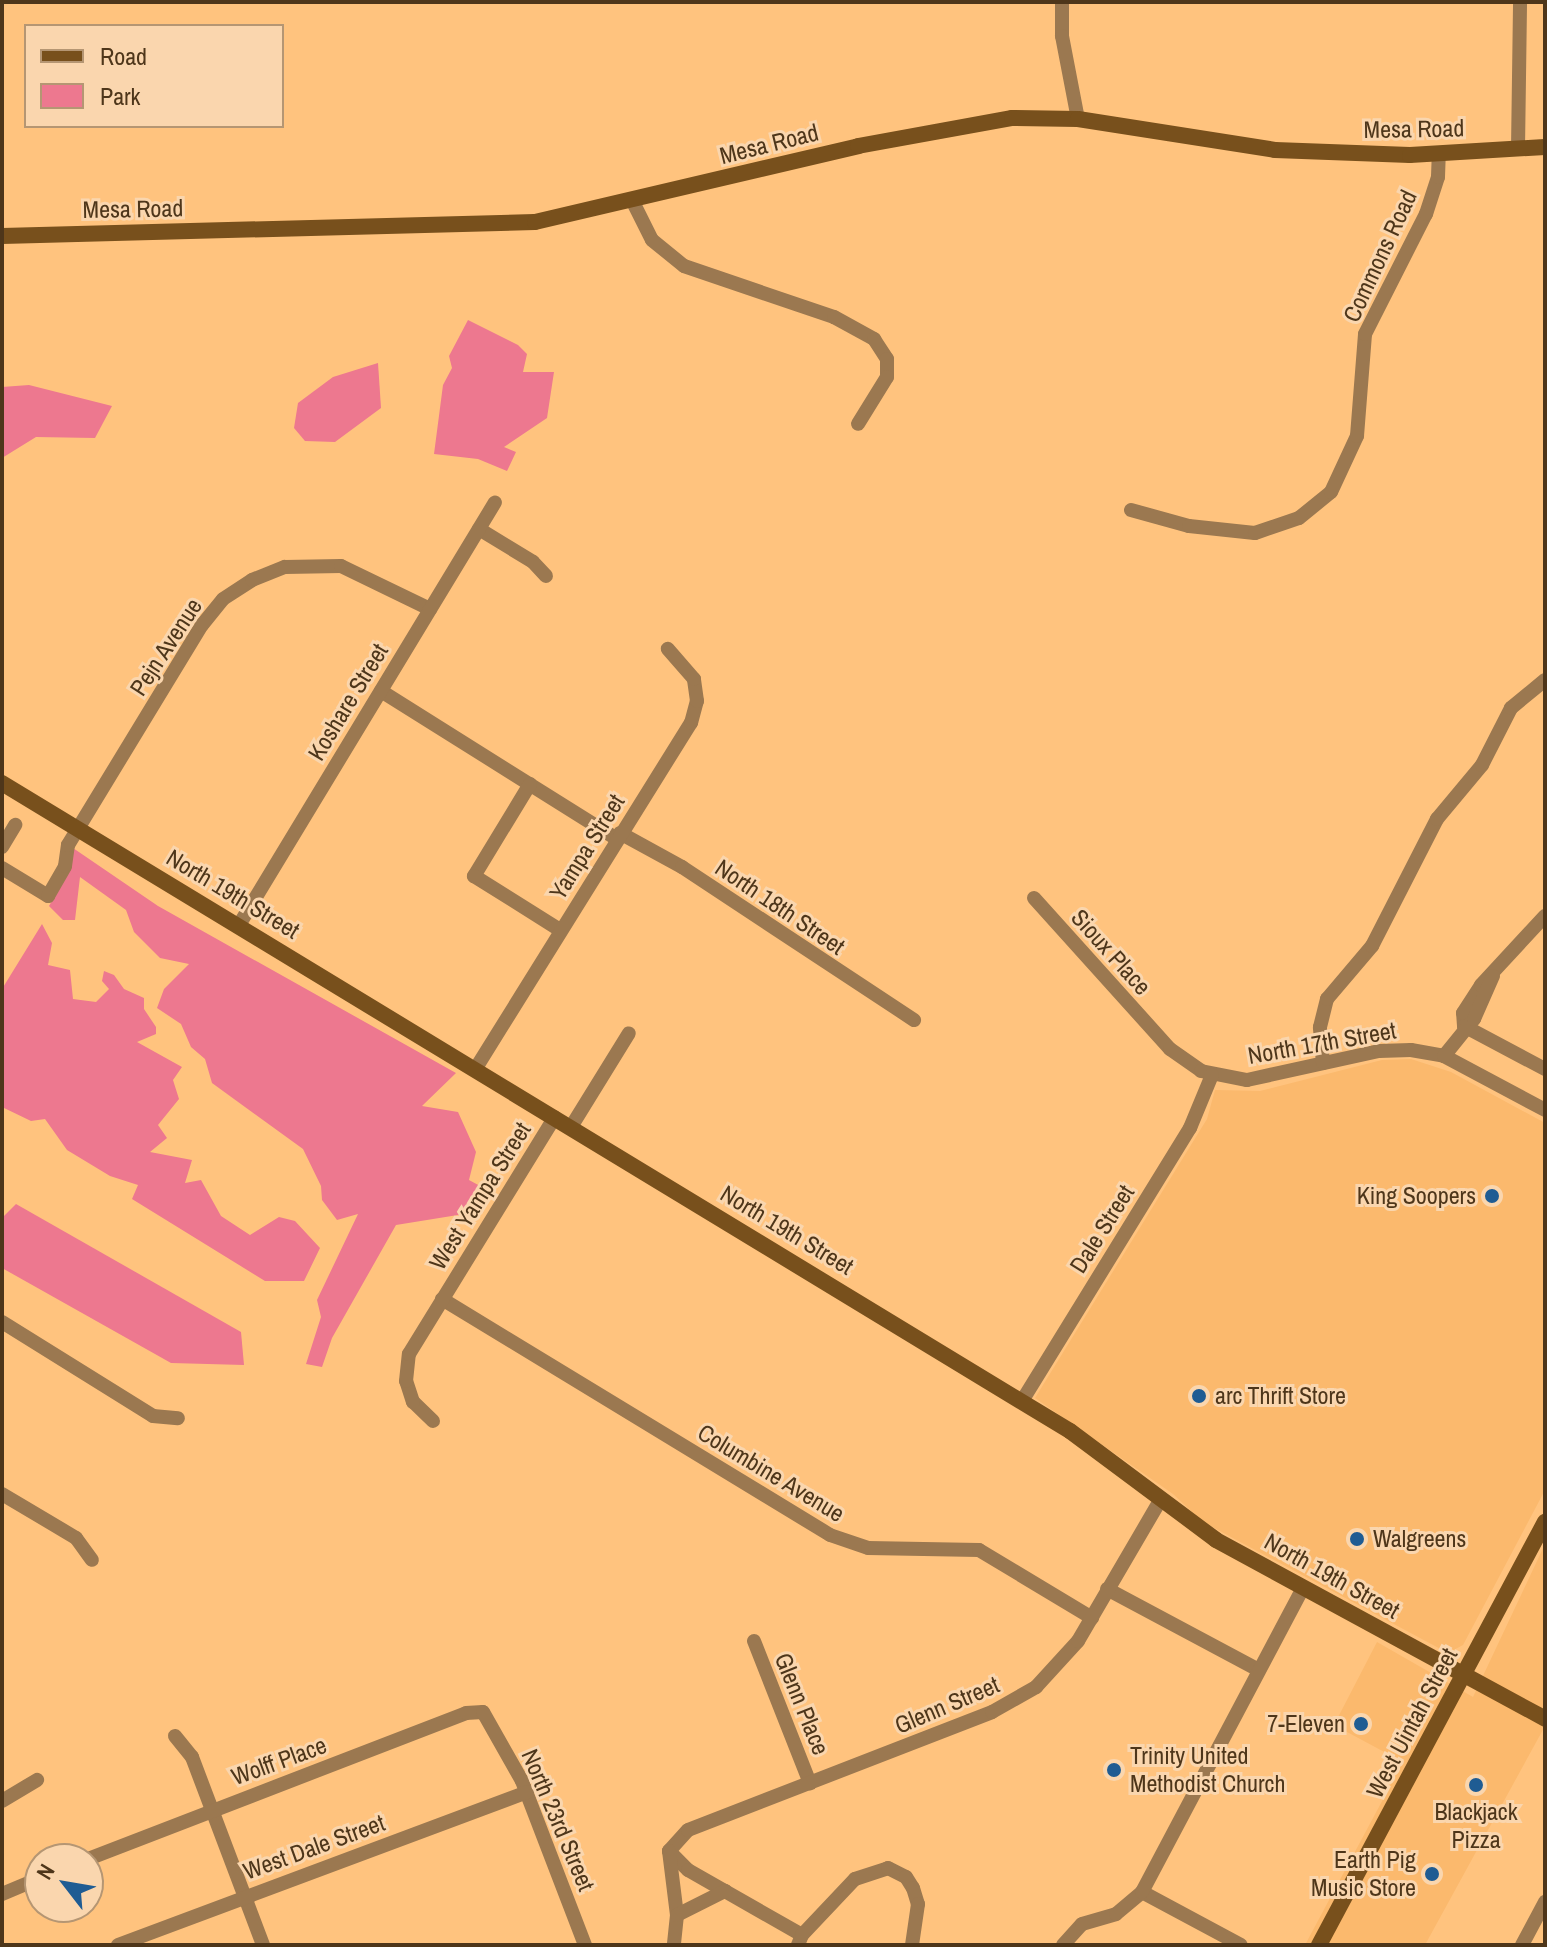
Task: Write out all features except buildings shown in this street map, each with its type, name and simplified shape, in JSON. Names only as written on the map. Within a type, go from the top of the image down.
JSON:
[{"type":"main road","name":"Mesa Road","points":[[2,236],[484,227],[573,216],[944,128],[1012,118],[1078,119],[1228,146],[1439,154],[1545,147]]},
{"type":"main road","name":"North 19th Street","points":[[2,783],[1022,1401],[1106,1455],[1216,1540],[1545,1719]]},
{"type":"main road","name":"West Uintah Street","points":[[1319,1945],[1545,1522]]},
{"type":"street","points":[[1062,2],[1062,36],[1078,119]]},
{"type":"street","points":[[1518,149],[1524,57],[1520,2]]},
{"type":"street","name":"Commons Road","points":[[1131,510],[1189,526],[1255,533],[1299,518],[1331,492],[1357,436],[1365,334],[1426,214],[1438,177],[1439,154]]},
{"type":"street","points":[[633,202],[652,240],[684,266],[834,317],[874,339],[885,353],[888,374],[858,424]]},
{"type":"street","name":"Koshare Street","points":[[239,925],[495,503]]},
{"type":"street","points":[[479,529],[533,562],[546,576]]},
{"type":"street","name":"Pejn Avenue","points":[[2,868],[48,896],[79,830],[202,625],[235,590],[285,567],[341,566],[430,609]]},
{"type":"street","name":"Yampa Street","points":[[476,1068],[694,716],[694,679],[668,649]]},
{"type":"street","points":[[1323,1063],[1320,1027],[1325,1005],[1372,946],[1437,819],[1482,765],[1511,708],[1545,680]]},
{"type":"street","name":"North 18th Street","points":[[381,691],[530,784],[690,873],[914,1020]]},
{"type":"street","points":[[530,784],[474,876],[560,930]]},
{"type":"street","points":[[2,847],[15,825]]},
{"type":"street","name":"Sioux Place","points":[[1034,898],[1155,1034]]},
{"type":"street","points":[[1444,1056],[1464,1026],[1474,1019],[1493,976],[1515,944],[1545,916]]},
{"type":"street","points":[[1464,1026],[1545,1069]]},
{"type":"street","points":[[571,1127],[629,1033]]},
{"type":"street","name":"North 17th Street","points":[[1155,1034],[1180,1057],[1212,1075],[1270,1078],[1323,1063],[1397,1049],[1444,1056],[1545,1110]]},
{"type":"street","name":"Dale Street","points":[[1022,1401],[1190,1128],[1212,1075]]},
{"type":"street","name":"West Yampa Street","points":[[433,1421],[413,1402],[406,1368],[442,1299],[555,1117]]},
{"type":"street","name":"West Yampa Street","points":[[442,1299],[612,1402]]},
{"type":"street","points":[[2,1322],[153,1416],[178,1418]]},
{"type":"street","name":"Columbine Avenue","points":[[612,1402],[843,1542],[868,1548],[979,1550],[1092,1618]]},
{"type":"street","points":[[4,1499],[76,1538],[92,1560]]},
{"type":"street","name":"Glenn Street","points":[[669,1851],[688,1830],[1023,1696],[1060,1665],[1092,1618],[1161,1499]]},
{"type":"street","points":[[1063,1945],[1082,1924],[1116,1914],[1142,1892],[1303,1588]]},
{"type":"street","points":[[1107,1589],[1259,1670]]},
{"type":"street","name":"Glenn Place","points":[[754,1641],[810,1783]]},
{"type":"street","name":"Wolff Place","points":[[104,1853],[466,1713],[487,1714]]},
{"type":"street","name":"North 23rd Street","points":[[487,1714],[527,1792],[585,1945]]},
{"type":"street","points":[[175,1736],[192,1757],[263,1945]]},
{"type":"street","points":[[2,1801],[37,1780]]},
{"type":"street","name":"West Dale Street","points":[[118,1945],[527,1792]]},
{"type":"street","points":[[669,1851],[688,1870],[800,1940],[855,1879],[888,1868],[906,1877],[918,1904],[912,1945]]},
{"type":"street","points":[[669,1851],[677,1915],[674,1945]]},
{"type":"street","points":[[2,1894],[24,1885]]},
{"type":"street","points":[[677,1915],[725,1891]]},
{"type":"street","points":[[1142,1892],[1241,1945]]},
{"type":"street","points":[[1522,1945],[1543,1910]]},
{"type":"shaded area","points":[[1411,1059],[1451,1072],[1545,1123],[1545,1490],[1463,1645],[1448,1653],[1203,1522],[1173,1494],[1035,1398],[1207,1119],[1215,1090],[1260,1091],[1382,1060]]},
{"type":"shaded area","points":[[1545,1544],[1545,1726],[1425,1945],[1305,1945],[1403,1762],[1334,1725],[1377,1642],[1473,1697]]},
{"type":"green space","points":[[468,320],[518,345],[527,354],[523,372],[554,372],[547,418],[504,447],[516,452],[507,471],[478,459],[434,454],[443,385],[452,368],[449,356]]},
{"type":"green space","points":[[378,363],[381,408],[335,442],[305,441],[294,428],[298,403],[333,377]]},
{"type":"green space","points":[[29,385],[112,406],[95,438],[36,437],[2,458],[2,387]]},
{"type":"green space","points":[[73,848],[158,906],[456,1073],[422,1106],[458,1112],[476,1152],[469,1180],[493,1193],[464,1214],[396,1225],[332,1338],[322,1367],[306,1364],[321,1317],[317,1300],[358,1214],[337,1220],[322,1200],[321,1186],[303,1149],[212,1083],[205,1059],[191,1047],[181,1024],[157,1008],[164,989],[189,964],[160,958],[134,932],[126,910],[80,877],[75,920],[63,920],[49,906],[70,870]]},
{"type":"green space","points":[[42,924],[52,943],[48,965],[70,970],[73,999],[96,1002],[109,989],[102,981],[104,971],[114,975],[124,989],[144,998],[144,1009],[156,1027],[156,1034],[137,1042],[182,1067],[173,1080],[179,1099],[158,1125],[167,1138],[150,1152],[192,1160],[185,1183],[201,1180],[221,1216],[250,1235],[279,1217],[295,1221],[320,1248],[304,1281],[265,1281],[132,1199],[138,1185],[110,1176],[67,1150],[45,1119],[31,1121],[2,1107],[2,989]]},
{"type":"green space","points":[[16,1204],[241,1332],[244,1365],[171,1363],[2,1268],[2,1218]]},
{"type":"place","name":"King Soopers","points":[[1492,1196]]},
{"type":"place","name":"arc Thrift Store","points":[[1199,1396]]},
{"type":"place","name":"Walgreens","points":[[1357,1539]]},
{"type":"place","name":"7-Eleven","points":[[1361,1724]]},
{"type":"place","name":"Trinity United Methodist Church","points":[[1114,1770]]},
{"type":"place","name":"Blackjack Pizza","points":[[1476,1785]]},
{"type":"place","name":"Earth Pig Music Store","points":[[1432,1874]]}]
